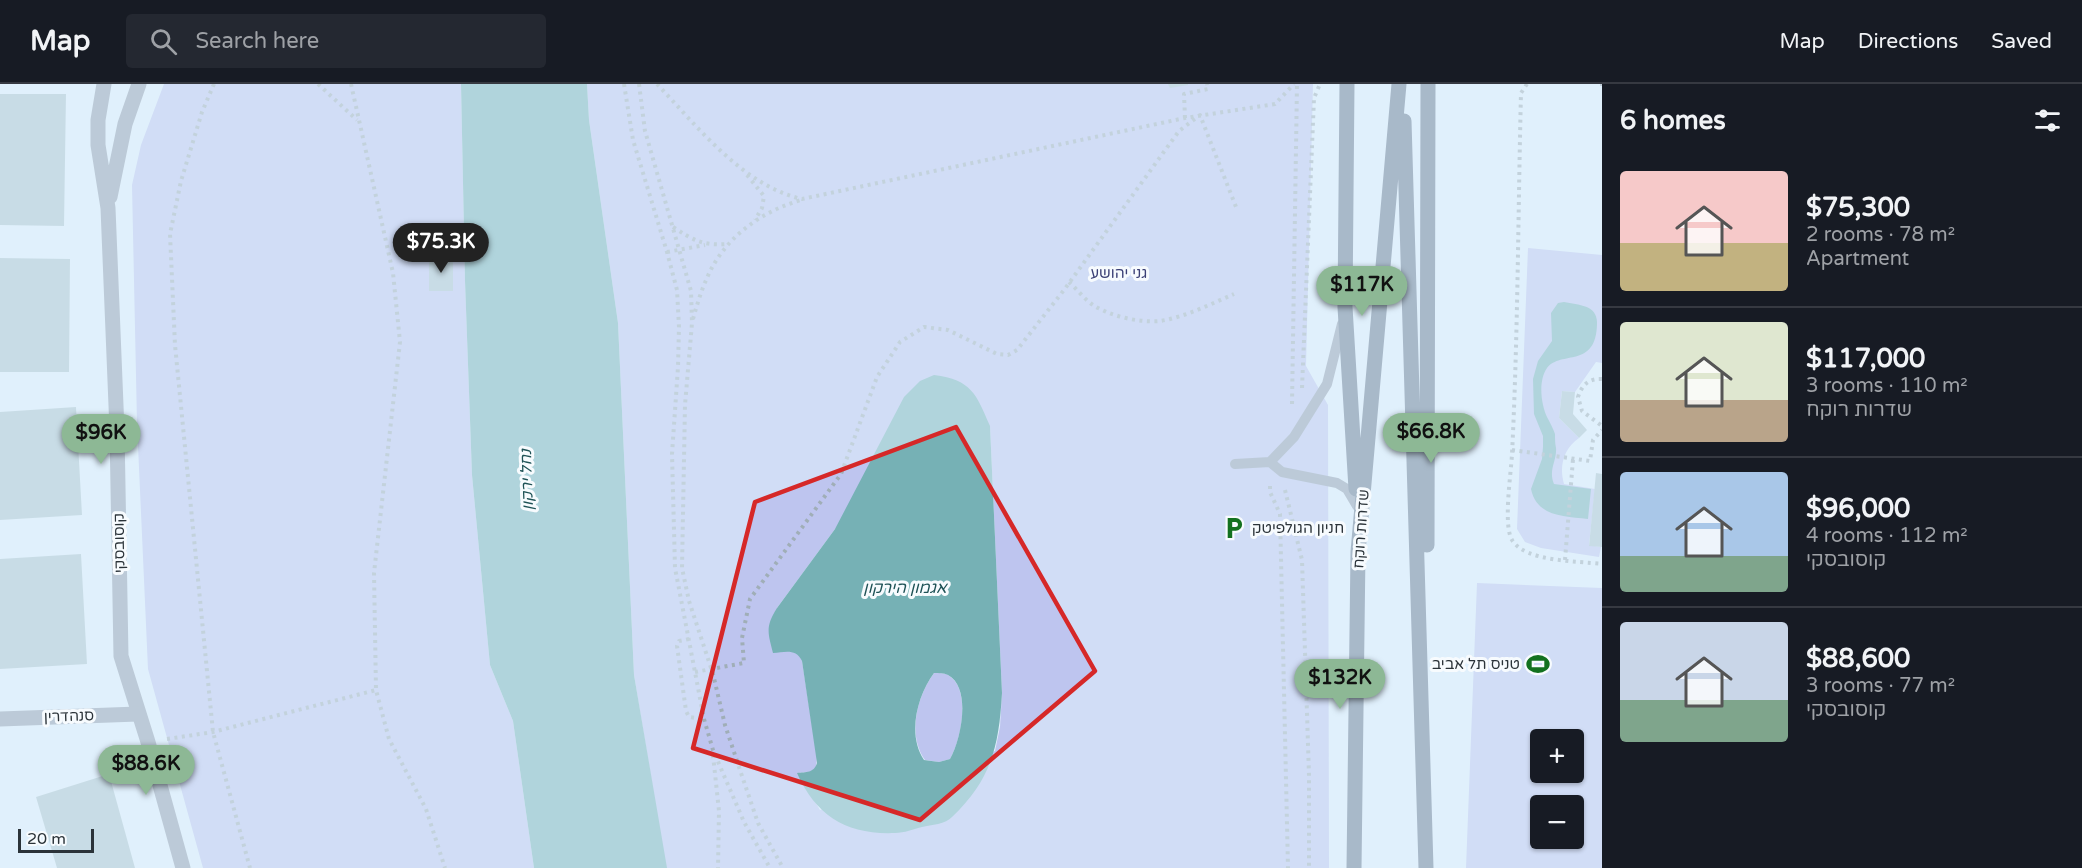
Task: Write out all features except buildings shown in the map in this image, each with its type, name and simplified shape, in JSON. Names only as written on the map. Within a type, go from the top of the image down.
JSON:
[{"type":"main road","points":[[1347,84],[1345,307],[1358,552]]},
{"type":"main road","name":"שדרות רוקח","points":[[1354,868],[1358,552],[1401,84]]},
{"type":"main road","name":"שדרות רוקח","points":[[1401,84],[1426,868]]},
{"type":"main road","points":[[1427,846],[1428,84]]},
{"type":"street","name":"קוסובסקי","points":[[104,84],[98,120],[98,145],[108,208],[117,430],[121,656],[183,868]]},
{"type":"street","name":"קוסובסקי","points":[[108,208],[125,124],[139,84]]},
{"type":"street","name":"סנהדרין","points":[[0,719],[138,714]]},
{"type":"lane","points":[[1235,464],[1270,462],[1294,437],[1327,384],[1334,362],[1345,307]]},
{"type":"lane","points":[[1270,462],[1282,472],[1337,483],[1347,489],[1357,506]]},
{"type":"path","points":[[213,84],[181,181],[170,234],[175,345],[213,732],[250,868]]},
{"type":"path","points":[[318,84],[358,121]]},
{"type":"path","points":[[351,84],[393,273],[400,342],[374,573],[376,690],[389,739],[426,809],[445,868]]},
{"type":"path","points":[[624,84],[633,140],[677,290],[678,367],[672,453],[675,568],[704,719],[713,750],[744,822],[770,868]]},
{"type":"path","points":[[639,84],[645,131],[690,291],[692,323],[685,405],[682,568],[689,601],[711,668],[725,725],[758,823],[783,868]]},
{"type":"path","points":[[657,84],[745,172],[764,196],[762,208],[754,220],[728,244],[707,278],[692,323]]},
{"type":"path","points":[[1185,118],[1184,94],[1208,89],[1207,84]]},
{"type":"path","points":[[754,220],[802,200],[1185,118],[1275,104],[1294,84]]},
{"type":"path","points":[[1527,84],[1521,93],[1508,524],[1511,538],[1518,548],[1532,555],[1602,564]]},
{"type":"path","points":[[1200,115],[1236,207]]},
{"type":"path","points":[[695,672],[744,663],[742,638],[750,599],[841,474],[878,377],[900,342],[924,327],[948,330],[979,347],[997,354],[1008,355],[1025,341],[1179,131],[1200,115]]},
{"type":"path","points":[[745,172],[791,197],[802,200]]},
{"type":"path","points":[[673,227],[694,241],[707,244]]},
{"type":"path","points":[[667,252],[707,244],[728,244]]},
{"type":"path","points":[[1069,282],[1093,305],[1116,315],[1138,320],[1160,321],[1193,311],[1234,294]]},
{"type":"path","points":[[1512,450],[1590,461],[1593,440],[1602,428],[1582,411],[1578,398],[1584,385],[1596,379],[1602,379]]},
{"type":"path","points":[[1565,560],[1574,459]]},
{"type":"path","points":[[689,639],[679,641],[677,646],[686,711],[689,717],[704,719]]},
{"type":"path","points":[[148,742],[213,732],[376,690]]},
{"type":"path","points":[[713,750],[719,811],[718,868]]},
{"type":"highlighted area","points":[[956,427],[1095,671],[920,820],[693,748],[755,502]]},
{"type":"green space","points":[[164,84],[461,84],[472,475],[490,665],[513,721],[534,868],[203,868],[148,669],[137,423],[132,185],[141,145]]},
{"type":"green space","name":"גני יהושע","points":[[587,84],[1313,84],[1306,366],[1328,405],[1329,868],[666,868],[634,675],[618,323],[589,120]],"holes":[[[990,426],[1002,693],[1000,727],[995,751],[820,810],[798,773],[810,772],[816,768],[817,757],[802,661],[800,655],[793,651],[777,608],[835,529]]]},
{"type":"green space","points":[[1528,248],[1602,255],[1602,363],[1596,362],[1575,392],[1562,391],[1559,418],[1579,438],[1569,447],[1562,465],[1564,484],[1595,489],[1589,545],[1601,547],[1599,557],[1541,548],[1525,542],[1517,529]]},
{"type":"green space","name":"טניס תל אביב","points":[[1477,583],[1602,588],[1602,868],[1466,868]]},
{"type":"green space","points":[[934,673],[947,674],[955,682],[960,691],[962,703],[961,728],[954,751],[950,759],[939,762],[925,760],[916,739],[915,728],[919,704]]},
{"type":"water","name":"נחל ירקון","points":[[461,84],[587,84],[589,120],[618,323],[634,675],[667,868],[534,868],[513,721],[490,665],[472,475]]},
{"type":"water","points":[[1564,302],[1591,309],[1597,324],[1595,338],[1591,347],[1584,353],[1553,363],[1547,368],[1542,379],[1542,399],[1555,434],[1556,453],[1552,479],[1554,484],[1591,489],[1588,519],[1561,516],[1545,510],[1534,498],[1531,489],[1542,459],[1543,447],[1543,436],[1534,414],[1533,379],[1538,361],[1552,341],[1551,313],[1558,303]]},
{"type":"water","name":"אגמון הירקון","points":[[934,375],[947,377],[965,385],[981,405],[990,426],[1001,712],[995,745],[985,775],[966,803],[952,817],[942,823],[905,832],[878,833],[862,831],[835,820],[814,801],[805,788],[797,773],[812,770],[817,763],[802,661],[793,652],[773,653],[769,630],[777,608],[835,529],[904,397],[920,381]],"holes":[[[934,673],[948,675],[955,682],[962,702],[958,740],[950,759],[939,762],[924,760],[919,750],[915,728],[919,704]]]},
{"type":"place","name":"חניון הגולפיטק","points":[[1234,528]]},
{"type":"place","name":"טניס תל אביב","points":[[1538,664]]}]
